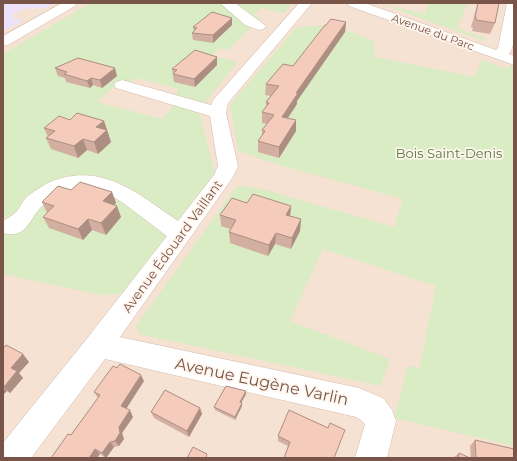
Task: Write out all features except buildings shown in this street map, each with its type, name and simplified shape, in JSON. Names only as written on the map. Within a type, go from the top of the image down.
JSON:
[{"type":"street","points":[[3,42],[72,3]]},
{"type":"street","points":[[226,3],[235,8],[251,24],[259,26]]},
{"type":"street","name":"Avenue du Parc","points":[[353,3],[514,61]]},
{"type":"street","points":[[498,55],[505,50],[513,3]]},
{"type":"street","points":[[122,86],[188,103],[218,114],[220,102],[307,4]]},
{"type":"street","name":"Avenue Édouard Vaillant","points":[[10,458],[99,345],[223,177],[228,166],[218,114]]},
{"type":"street","points":[[11,227],[24,217],[34,202],[56,187],[77,182],[94,182],[107,185],[119,191],[180,234]]},
{"type":"street","name":"Avenue Eugène Varlin","points":[[99,345],[359,402],[372,409],[381,422],[371,458]]},
{"type":"shaded area","points":[[3,3],[514,3],[514,458],[3,458]]},
{"type":"shaded area","points":[[3,3],[55,3],[46,8],[24,9],[11,16],[23,21],[3,31]]},
{"type":"green space","points":[[91,3],[292,3],[284,13],[261,8],[254,16],[261,18],[228,50],[220,48],[212,56],[238,62],[199,110],[215,174],[121,294],[101,295],[3,274],[3,222],[6,217],[3,216],[3,54]],"holes":[[[136,78],[179,89],[174,95],[181,98],[162,119],[97,102],[121,81],[130,84]]]},
{"type":"green space","points":[[379,3],[424,14],[429,3],[468,3],[457,28],[485,38],[487,42]]},
{"type":"green space","name":"Bois Saint-Denis","points":[[334,25],[374,41],[375,57],[474,77],[482,60],[506,69],[514,63],[514,446],[394,418],[408,365],[419,369],[436,286],[323,249],[290,321],[390,359],[381,386],[139,334],[136,326],[237,186],[259,188],[394,227],[403,199],[275,164],[238,151],[230,105],[297,27]]}]
